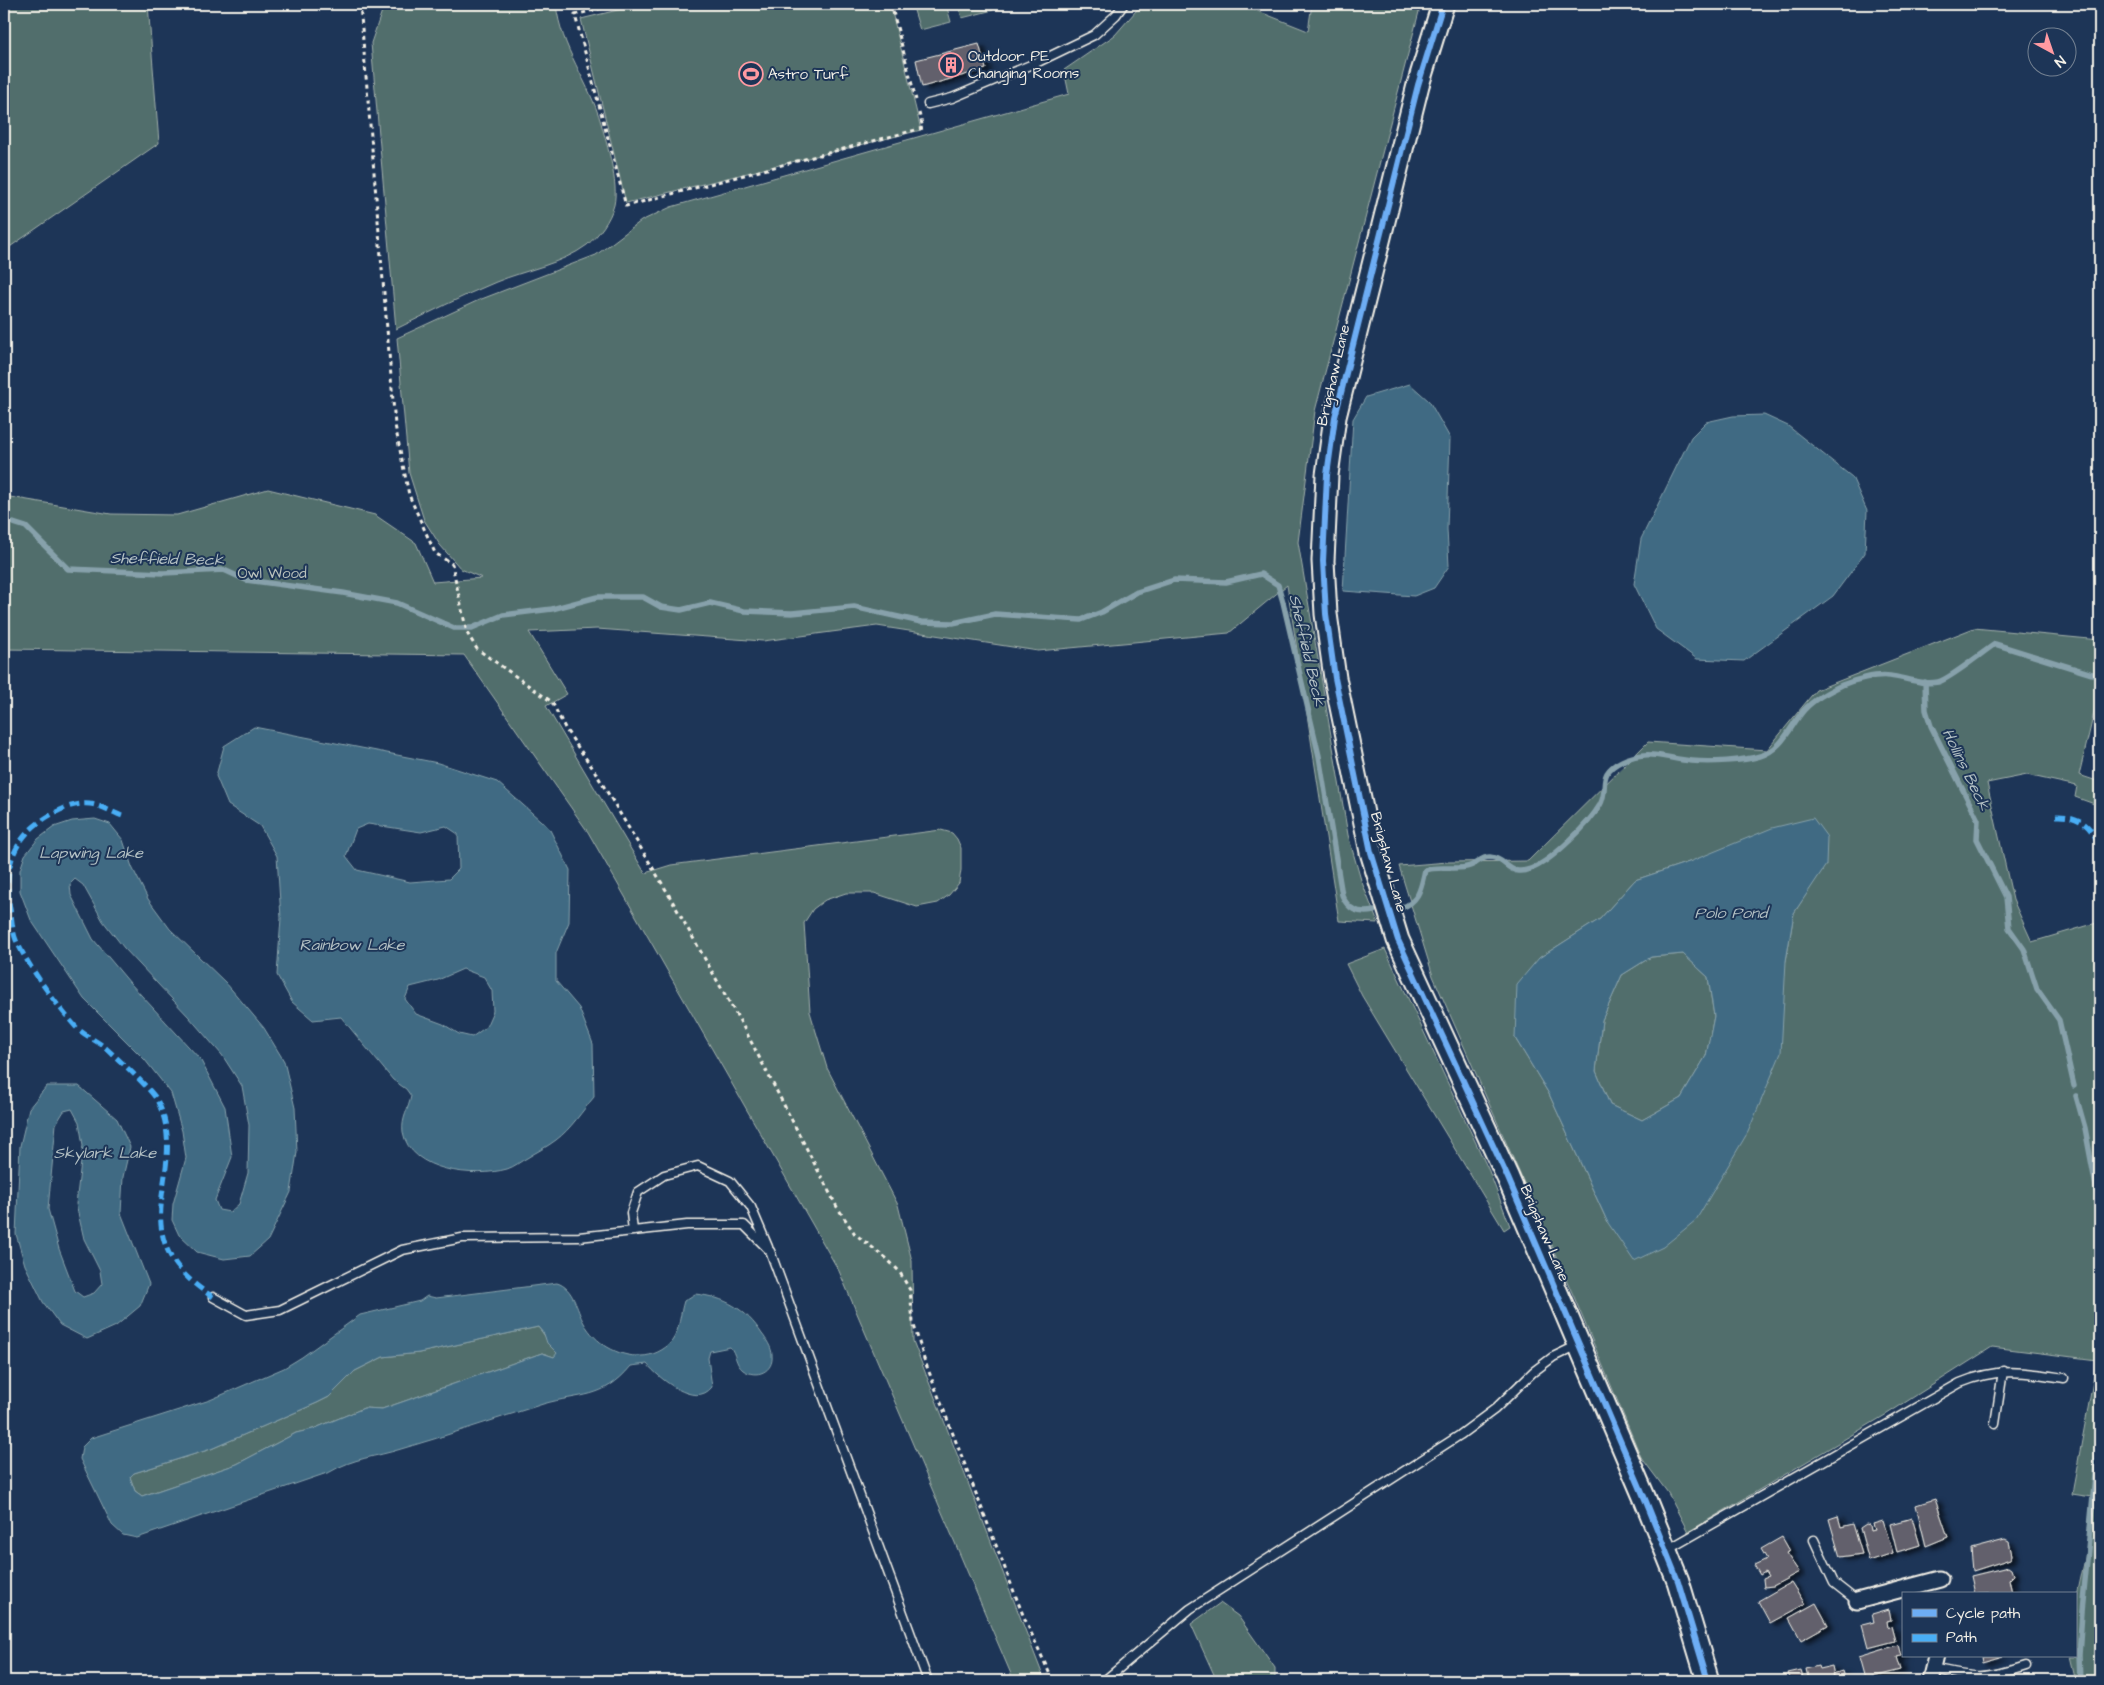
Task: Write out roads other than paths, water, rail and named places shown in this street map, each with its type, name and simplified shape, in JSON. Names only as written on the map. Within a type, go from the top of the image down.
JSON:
[{"type":"street","name":"Brigshaw Lane","points":[[1444,4],[1418,85],[1335,417],[1327,475],[1324,518],[1326,614],[1335,678],[1371,852],[1398,940],[1492,1143],[1678,1582],[1708,1681]]},
{"type":"street","points":[[1902,1592],[1919,1589],[1940,1578]]},
{"type":"street","points":[[1857,1600],[1902,1592]]},
{"type":"lane","points":[[928,104],[961,94],[1040,61],[1094,35],[1124,4]]},
{"type":"lane","points":[[633,1231],[631,1213],[638,1192],[664,1175],[698,1166],[730,1180],[751,1207],[770,1251],[928,1681]]},
{"type":"lane","points":[[213,1297],[246,1315],[280,1310],[402,1250],[462,1238],[579,1236],[687,1226],[744,1225],[770,1251]]},
{"type":"lane","points":[[1104,1681],[1190,1610],[1460,1435],[1495,1409],[1533,1372],[1553,1357],[1578,1345]]},
{"type":"lane","points":[[1665,1551],[1960,1383],[1975,1377],[2003,1371],[2021,1371],[2064,1378]]},
{"type":"lane","points":[[1995,1424],[2003,1371]]},
{"type":"lane","points":[[1814,1540],[1834,1583],[1857,1600]]},
{"type":"lane","points":[[1933,1669],[1976,1678],[1989,1677],[2026,1666]]},
{"type":"water","points":[[1410,384],[1429,401],[1450,438],[1447,529],[1449,566],[1434,588],[1414,596],[1343,591],[1353,419],[1366,397]]},
{"type":"water","points":[[1764,415],[1788,426],[1852,477],[1867,511],[1865,553],[1833,596],[1744,661],[1697,659],[1656,629],[1634,584],[1641,539],[1691,437],[1706,422],[1733,416]]},
{"type":"water","name":"Rainbow Lake","points":[[254,727],[438,763],[497,782],[549,828],[570,870],[569,922],[556,953],[556,981],[579,1008],[593,1044],[594,1097],[561,1136],[510,1168],[478,1173],[446,1169],[431,1164],[418,1156],[408,1145],[403,1127],[411,1096],[406,1089],[393,1080],[341,1017],[313,1020],[292,1002],[277,975],[281,918],[277,856],[260,826],[228,805],[216,776],[224,746]],"holes":[[[368,824],[421,832],[446,826],[458,834],[459,869],[449,879],[410,882],[357,870],[346,856],[356,829]],[[463,969],[484,977],[492,991],[493,1011],[486,1027],[472,1037],[459,1034],[443,1024],[416,1014],[405,999],[410,987],[438,980]]]},
{"type":"water","name":"Polo Pond","points":[[1813,818],[1827,837],[1826,865],[1794,913],[1786,961],[1781,1053],[1748,1132],[1696,1220],[1663,1247],[1634,1261],[1608,1223],[1549,1094],[1515,1038],[1517,984],[1539,958],[1600,919],[1635,880],[1689,862],[1772,828]],"holes":[[[1683,954],[1708,977],[1714,1016],[1706,1056],[1681,1098],[1642,1120],[1610,1105],[1596,1071],[1602,1020],[1622,975],[1651,957]]]},
{"type":"water","name":"Lapwing Lake","points":[[95,819],[110,824],[123,840],[132,867],[148,899],[170,929],[226,983],[264,1028],[284,1061],[295,1108],[297,1152],[291,1192],[268,1240],[250,1256],[224,1259],[197,1252],[179,1235],[172,1220],[173,1204],[186,1158],[182,1131],[171,1093],[145,1060],[84,999],[31,920],[20,891],[20,870],[25,855],[38,839],[54,827],[72,821]],"holes":[[[75,879],[83,885],[103,921],[124,948],[222,1055],[242,1086],[249,1125],[248,1173],[239,1204],[230,1212],[219,1210],[215,1200],[232,1157],[225,1107],[200,1059],[130,983],[93,939],[71,895],[70,884]]]},
{"type":"water","name":"Skylark Lake","points":[[47,1086],[79,1086],[117,1119],[130,1147],[123,1177],[121,1213],[149,1284],[140,1306],[116,1326],[87,1339],[60,1325],[43,1302],[25,1265],[16,1234],[20,1146],[29,1108]],"holes":[[[72,1109],[79,1122],[83,1145],[76,1204],[84,1239],[100,1271],[102,1284],[94,1293],[83,1297],[75,1291],[59,1249],[48,1209],[56,1124],[64,1111]]]},
{"type":"water","points":[[557,1283],[571,1294],[584,1323],[594,1337],[616,1351],[632,1356],[641,1356],[658,1352],[672,1341],[678,1327],[684,1301],[695,1294],[706,1296],[725,1301],[742,1311],[756,1325],[769,1344],[772,1352],[772,1361],[767,1370],[753,1374],[740,1368],[730,1347],[710,1351],[708,1358],[712,1387],[705,1393],[696,1395],[687,1393],[668,1383],[647,1364],[631,1366],[611,1385],[591,1394],[543,1404],[419,1444],[356,1461],[330,1472],[137,1538],[123,1535],[112,1525],[80,1459],[82,1447],[91,1438],[210,1400],[284,1368],[360,1315],[420,1301],[427,1296],[436,1298]],"holes":[[[538,1327],[544,1334],[547,1343],[557,1353],[554,1357],[542,1353],[382,1409],[364,1408],[313,1429],[296,1433],[237,1464],[142,1496],[135,1491],[130,1477],[134,1473],[211,1449],[317,1403],[329,1397],[355,1371],[383,1357],[419,1353]]]},
{"type":"waterway","name":"Sheffield Beck","points":[[4,520],[26,527],[68,569],[163,573],[224,570],[246,580],[343,593],[397,603],[454,628],[472,628],[503,615],[552,609],[597,597],[643,597],[661,607],[681,610],[710,603],[744,611],[792,613],[854,607],[921,622],[953,623],[995,614],[1081,620],[1102,612],[1137,592],[1174,580],[1226,582],[1261,574],[1278,585],[1283,602],[1319,756],[1342,895],[1347,904],[1354,910],[1363,912],[1374,911]]},
{"type":"waterway","name":"Sheffield Beck","points":[[1401,908],[1412,901],[1419,893],[1425,870],[1465,867],[1490,857],[1496,858],[1514,870],[1519,871],[1543,863],[1570,840],[1595,813],[1603,798],[1606,776],[1614,766],[1622,761],[1641,755],[1657,755],[1699,762],[1736,760],[1760,756],[1768,753],[1780,743],[1799,716],[1812,702],[1847,683],[1878,676],[1896,677],[1920,682],[1938,682],[1958,671],[1995,644],[2092,674],[2100,674]]},
{"type":"waterway","name":"Hollins Beck","points":[[1925,682],[1926,710],[1931,726],[1978,820],[1977,839],[2006,897],[2009,928],[2024,949],[2037,989],[2059,1020],[2074,1086]]},
{"type":"waterway","name":"Hollins Beck","points":[[2076,1096],[2085,1128],[2100,1208]]},
{"type":"waterway","name":"Hollins Beck","points":[[2080,1681],[2079,1654],[2082,1612],[2100,1423]]},
{"type":"place","name":"Outdoor PE Changing Rooms","points":[[951,65]]},
{"type":"place","name":"Astro Turf","points":[[751,74]]},
{"type":"park label","name":"Owl Wood","points":[[272,573]]}]
